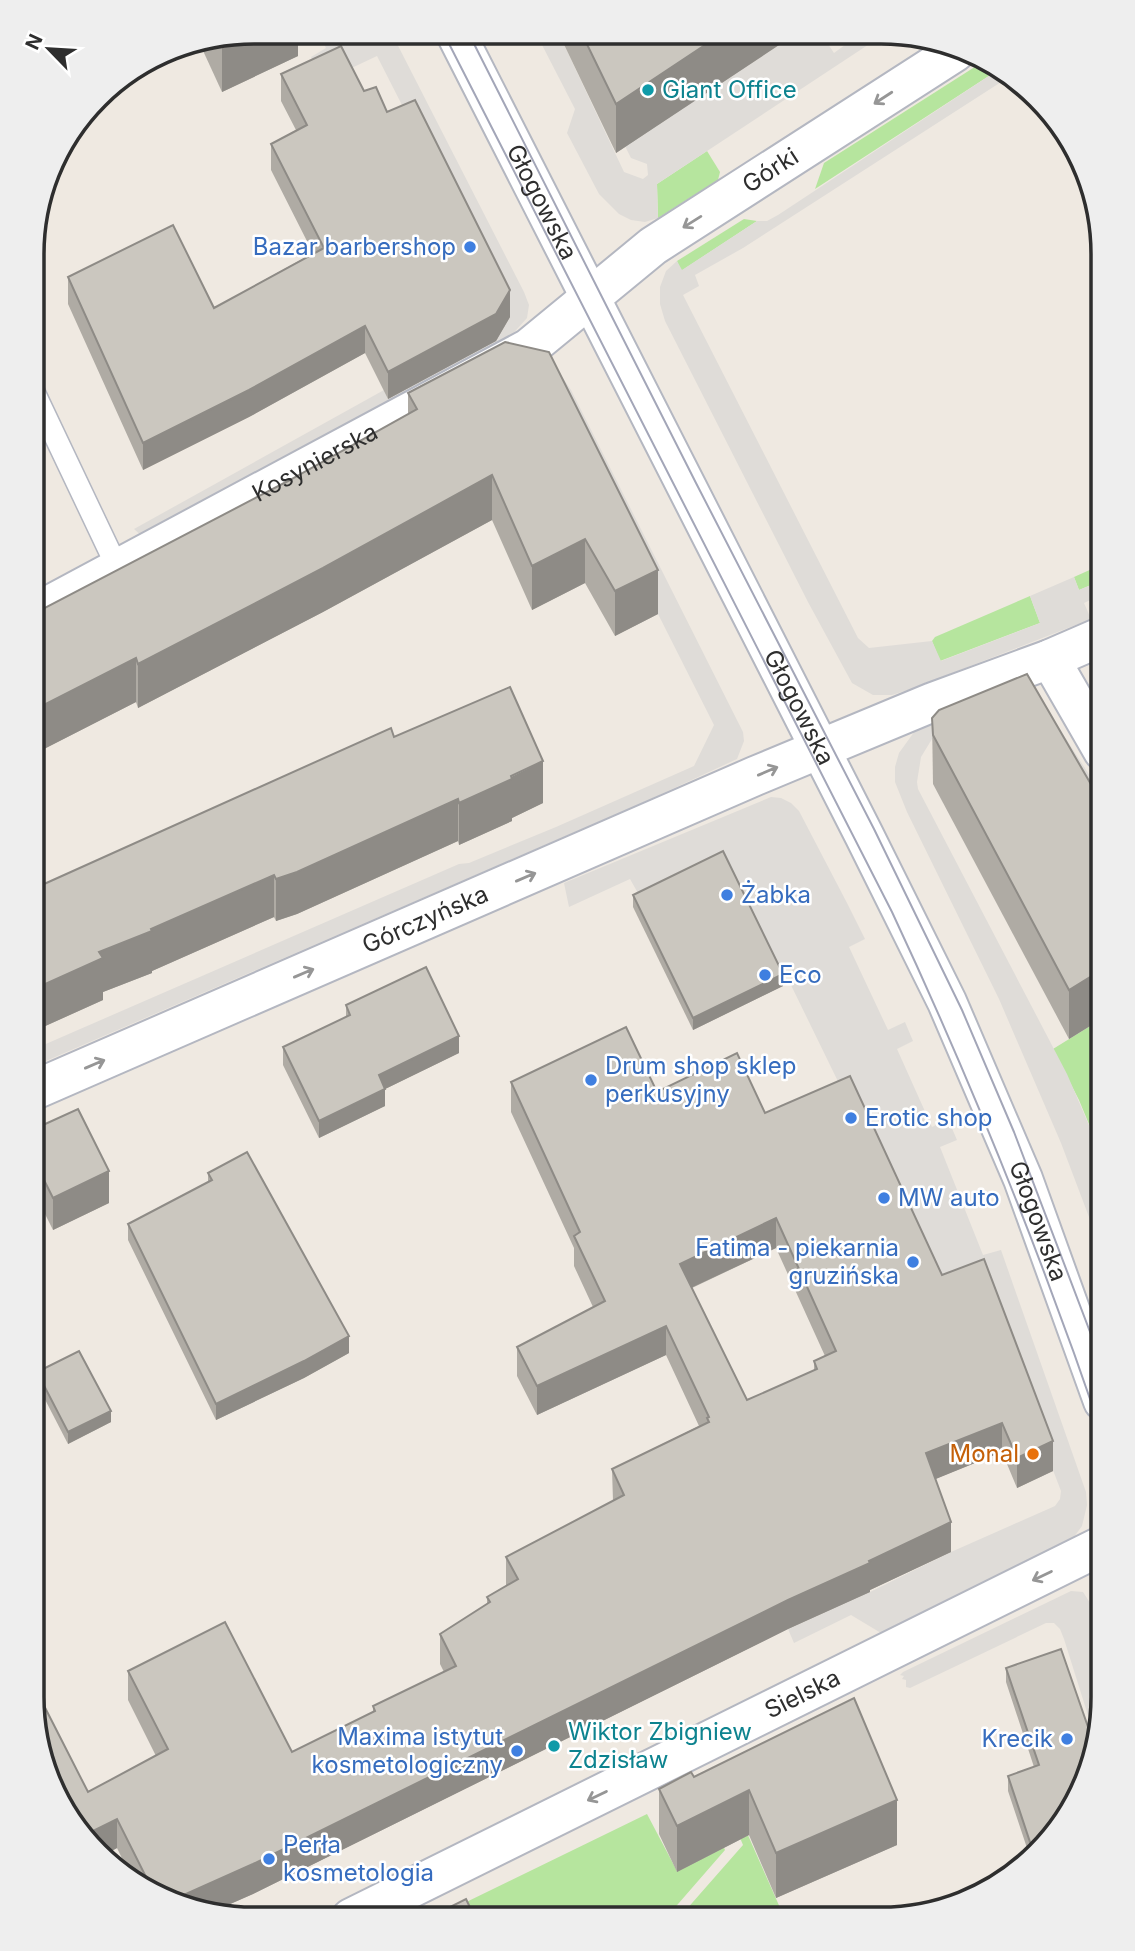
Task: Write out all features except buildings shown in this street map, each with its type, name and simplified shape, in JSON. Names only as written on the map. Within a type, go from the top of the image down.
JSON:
[{"type":"street","name":"Głogowska","points":[[461,44],[921,948],[987,1093],[1049,1247],[1091,1367]]},
{"type":"street","name":"Górki","points":[[590,297],[653,246],[949,56]]},
{"type":"street","name":"Kosynierska","points":[[44,608],[529,348],[590,297]]},
{"type":"street","name":"Górczyńska","points":[[44,1086],[820,749],[1091,641]]},
{"type":"street","points":[[1050,659],[1091,730]]},
{"type":"street","name":"Sielska","points":[[373,1907],[1091,1551]]},
{"type":"lane","points":[[44,413],[118,569]]},
{"type":"green space","points":[[975,67],[990,75],[815,189],[824,163]]},
{"type":"green space","points":[[707,151],[720,172],[718,180],[658,218],[657,184]]},
{"type":"green space","points":[[744,219],[757,221],[681,271],[677,261]]},
{"type":"green space","points":[[1091,569],[1091,585],[1079,590],[1074,577]]},
{"type":"green space","points":[[1030,596],[1040,623],[940,661],[932,641],[935,637]]},
{"type":"green space","points":[[1091,1025],[1091,1129],[1079,1100],[1053,1049]]},
{"type":"green space","points":[[732,1799],[780,1907],[689,1907],[743,1845],[725,1802]]},
{"type":"green space","points":[[708,1810],[725,1850],[675,1907],[456,1907],[647,1814],[677,1871],[709,1855]]},
{"type":"shaded area","points":[[324,44],[397,44],[524,292],[529,305],[527,318],[508,339],[143,537],[134,529],[384,390],[502,331],[510,317],[377,56],[324,81],[311,57],[326,48]]},
{"type":"shaded area","points":[[542,44],[564,44],[624,172],[643,179],[648,175],[647,164],[631,158],[625,146],[780,44],[828,44],[834,53],[846,44],[869,44],[657,184],[658,218],[645,222],[631,220],[619,214],[599,194],[567,133],[575,109]]},
{"type":"shaded area","points":[[991,75],[1001,82],[743,248],[695,275],[699,286],[683,295],[858,638],[869,648],[932,641],[941,661],[1040,623],[1030,596],[1074,577],[1079,590],[1091,585],[1091,600],[1084,603],[1091,619],[892,695],[873,695],[852,683],[665,321],[660,304],[660,287],[666,271],[677,261],[682,270],[757,221],[767,221]]},
{"type":"shaded area","points":[[552,372],[563,378],[571,390],[743,732],[744,741],[737,759],[642,803],[44,1062],[44,1045],[459,864],[469,863],[556,827],[694,766],[714,725],[658,614]]},
{"type":"shaded area","points":[[1048,711],[1091,777],[1091,809],[932,739],[921,757],[917,782],[918,789],[1067,1074],[1091,1130],[1091,1222],[1061,1143],[999,999],[907,812],[895,782],[899,753],[917,728],[928,723]]},
{"type":"shaded area","points":[[771,797],[791,803],[799,811],[847,903],[865,939],[849,947],[888,1030],[905,1022],[913,1041],[897,1049],[932,1127],[948,1119],[957,1140],[940,1147],[983,1255],[1001,1250],[1086,1492],[1087,1505],[1082,1526],[1068,1545],[886,1636],[851,1615],[794,1643],[788,1629],[1055,1506],[1060,1499],[1061,1491],[984,1290],[942,1304],[789,981],[782,983],[723,863],[643,902],[630,879],[569,907],[564,883]]},
{"type":"shaded area","points":[[1071,1591],[1083,1592],[1091,1604],[1090,1721],[1064,1639],[1054,1623],[1046,1623],[910,1688],[906,1687],[906,1680],[902,1679],[904,1676],[900,1675]]},
{"type":"tram line","points":[[449,44],[892,912],[1005,1171],[1091,1402]]},
{"type":"tram line","points":[[474,44],[874,829],[962,1010],[1014,1132],[1091,1334]]},
{"type":"place","name":"Giant Office","points":[[648,90]]},
{"type":"place","name":"Bazar barbershop","points":[[470,247]]},
{"type":"place","name":"Żabka","points":[[727,895]]},
{"type":"place","name":"Eco","points":[[765,975]]},
{"type":"place","name":"Drum shop sklep perkusyjny","points":[[591,1080]]},
{"type":"place","name":"Erotic shop","points":[[851,1118]]},
{"type":"place","name":"MW auto","points":[[884,1198]]},
{"type":"place","name":"Fatima - piekarnia gruzińska","points":[[913,1262]]},
{"type":"place","name":"Monal","points":[[1033,1454]]},
{"type":"place","name":"Krecik","points":[[1067,1739]]},
{"type":"place","name":"Wiktor Zbigniew Zdzisław","points":[[554,1746]]},
{"type":"place","name":"Maxima istytut kosmetologiczny","points":[[517,1751]]},
{"type":"place","name":"Perła kosmetologia","points":[[269,1859]]}]
